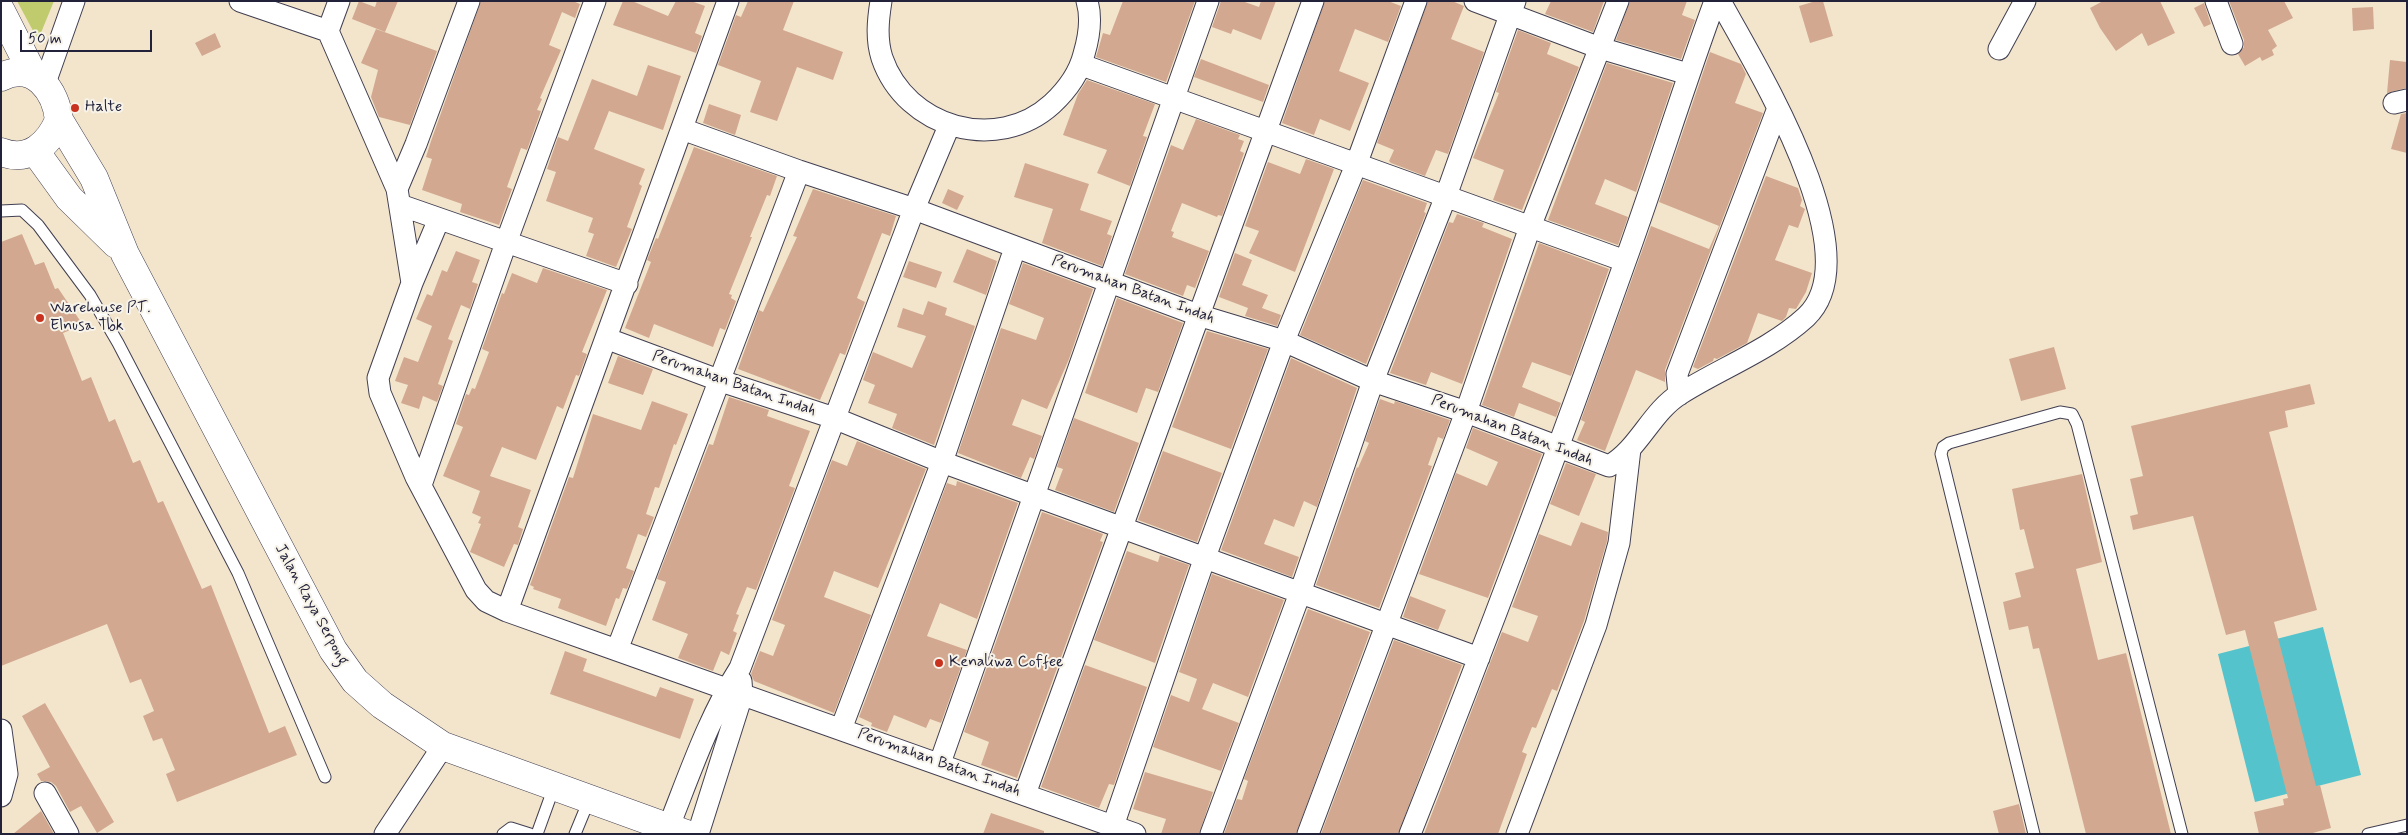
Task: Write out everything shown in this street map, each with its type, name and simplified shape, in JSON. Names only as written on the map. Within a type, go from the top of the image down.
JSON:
[{"type":"main road","points":[[1,11],[39,80]]},
{"type":"main road","points":[[1,77],[20,73],[39,80]]},
{"type":"main road","name":"Jalan Raya Serpong","points":[[39,80],[53,94],[59,120],[94,178],[125,254],[333,650],[355,681],[382,705],[443,746],[588,800],[678,830]]},
{"type":"main road","points":[[1,152],[21,155],[35,151],[47,142],[59,120]]},
{"type":"main road","name":"Jalan Raya Serpong","points":[[35,151],[69,198],[125,254]]},
{"type":"street","points":[[39,80],[74,1]]},
{"type":"street","points":[[240,1],[328,31]]},
{"type":"street","points":[[339,1],[328,31],[399,197],[439,219],[506,240],[627,284]]},
{"type":"street","points":[[399,197],[469,1]]},
{"type":"street","points":[[421,485],[506,240],[595,1]]},
{"type":"street","points":[[507,611],[608,339],[728,1]]},
{"type":"street","points":[[881,1],[877,24],[882,57],[897,87],[920,110],[949,126],[981,131],[1012,127],[1020,124],[1041,113],[1065,92],[1082,65],[1089,35],[1086,1]]},
{"type":"street","points":[[940,763],[1208,1]]},
{"type":"street","points":[[1025,794],[1313,1]]},
{"type":"street","points":[[1112,826],[1205,557],[1284,341],[1356,165],[1416,1]]},
{"type":"street","points":[[1475,1],[1513,8],[1600,48],[1688,74]]},
{"type":"street","points":[[1308,834],[1466,412],[1530,228],[1618,1]]},
{"type":"street","points":[[1410,834],[1479,658],[1557,447],[1625,261],[1688,74],[1715,1]]},
{"type":"street","name":"Perumahan Batan Indah","points":[[682,129],[799,172],[914,209],[1198,315],[1284,341],[1374,381],[1466,412],[1609,466],[1630,449],[1663,409],[1679,395],[1751,356],[1807,316],[1823,295],[1828,272],[1826,243],[1815,194],[1778,108],[1720,1]]},
{"type":"street","points":[[1999,49],[2026,1]]},
{"type":"street","points":[[2216,1],[2232,44]]},
{"type":"street","points":[[1211,834],[1300,593],[1374,381],[1446,196],[1513,8]]},
{"type":"street","points":[[1082,65],[1625,261]]},
{"type":"street","points":[[1679,395],[1678,374],[1778,108]]},
{"type":"street","points":[[698,834],[740,668],[914,209],[949,126]]},
{"type":"street","points":[[617,650],[799,172]]},
{"type":"street","name":"Perumahan Batan Indah","points":[[399,197],[412,283],[378,378],[380,393],[421,485],[476,590],[486,600],[507,611],[734,693],[940,763],[1135,834]]},
{"type":"street","points":[[412,283],[439,219]]},
{"type":"street","points":[[841,729],[942,462],[1015,248]]},
{"type":"street","name":"Perumahan Batan Indah","points":[[608,339],[721,381],[834,418],[942,462],[1479,658]]},
{"type":"street","points":[[1518,834],[1596,625],[1619,543],[1630,449]]},
{"type":"street","points":[[678,830],[703,740],[734,693]]},
{"type":"street","points":[[1,730],[7,774],[1,796]]},
{"type":"street","points":[[385,834],[443,746]]},
{"type":"street","points":[[44,793],[68,834]]},
{"type":"lane","points":[[1,211],[22,210],[38,225],[90,295],[118,343],[238,573],[325,777]]},
{"type":"lane","points":[[2034,834],[1941,454],[1943,448],[1949,442],[2060,412],[2072,414],[2077,424],[2182,834]]},
{"type":"lane","points":[[537,834],[554,787]]},
{"type":"lane","points":[[575,834],[588,800]]},
{"type":"lane","points":[[2368,834],[2407,825]]},
{"type":"lane","points":[[503,834],[511,828],[530,834]]},
{"type":"green space","points":[[17,1],[54,1],[38,40]]},
{"type":"water","points":[[2323,627],[2361,775],[2255,802],[2218,654]]},
{"type":"building","points":[[359,1],[375,7],[377,1],[398,1],[385,32],[352,19]]},
{"type":"building","points":[[481,1],[573,1],[580,4],[575,18],[562,12],[549,45],[561,50],[540,98],[542,99],[537,110],[541,111],[527,150],[521,148],[507,187],[512,189],[499,225],[460,212],[462,204],[422,190],[432,159],[426,157]]},
{"type":"building","points":[[623,1],[632,1],[668,16],[676,1],[691,1],[705,6],[695,33],[702,36],[696,53],[613,25]]},
{"type":"building","points":[[748,1],[794,1],[783,30],[843,52],[833,80],[797,67],[777,121],[750,112],[761,81],[718,65],[736,15],[741,17]]},
{"type":"building","points":[[1123,1],[1195,1],[1166,82],[1096,57],[1103,33],[1110,35]]},
{"type":"building","points":[[1221,1],[1242,1],[1259,7],[1261,1],[1276,1],[1261,40],[1233,29],[1231,34],[1212,27]]},
{"type":"building","points":[[1325,1],[1388,1],[1401,6],[1388,42],[1355,29],[1339,71],[1369,83],[1350,131],[1320,119],[1314,135],[1282,123]]},
{"type":"building","points":[[1428,1],[1452,1],[1464,6],[1451,39],[1484,52],[1448,154],[1436,150],[1425,176],[1391,163],[1389,161],[1394,150],[1377,143]]},
{"type":"building","points":[[1551,1],[1604,1],[1593,32],[1545,14]]},
{"type":"building","points":[[1630,1],[1687,1],[1682,15],[1695,20],[1681,59],[1616,40]]},
{"type":"building","points":[[1823,1],[1833,36],[1810,43],[1799,6]]},
{"type":"building","points":[[2103,1],[2160,1],[2175,33],[2148,46],[2142,33],[2116,51],[2100,28],[2090,8]]},
{"type":"building","points":[[2229,1],[2284,1],[2293,18],[2268,30],[2277,46],[2272,50],[2274,55],[2262,61],[2260,57],[2245,66],[2238,54],[2244,47],[2244,40]]},
{"type":"building","points":[[2204,3],[2211,24],[2204,27],[2194,8]]},
{"type":"building","points":[[2373,7],[2374,29],[2353,31],[2352,8]]},
{"type":"building","points":[[376,29],[437,51],[410,125],[379,117],[371,97],[378,70],[361,63]]},
{"type":"building","points":[[1518,30],[1551,43],[1547,54],[1579,67],[1522,210],[1493,200],[1504,170],[1473,158],[1499,93],[1496,92]]},
{"type":"building","points":[[215,33],[221,47],[202,56],[195,43]]},
{"type":"building","points":[[1710,52],[1741,64],[1746,74],[1735,103],[1763,113],[1665,370],[1665,382],[1636,370],[1605,451],[1577,440],[1585,422],[1581,420],[1651,226],[1709,249],[1719,226],[1659,202]]},
{"type":"building","points":[[1201,59],[1269,85],[1263,102],[1194,77]]},
{"type":"building","points":[[2390,60],[2407,62],[2407,79],[2406,88],[2387,93]]},
{"type":"building","points":[[1607,63],[1673,83],[1636,192],[1605,179],[1595,204],[1628,217],[1618,245],[1548,220]]},
{"type":"building","points":[[648,65],[681,76],[663,130],[609,111],[594,149],[645,169],[639,184],[642,186],[627,227],[632,229],[616,267],[586,256],[594,234],[588,232],[593,218],[546,201],[556,172],[547,169],[558,137],[568,141],[592,79],[637,96]]},
{"type":"building","points":[[1087,80],[1155,104],[1143,136],[1147,137],[1130,186],[1097,173],[1107,150],[1063,135],[1078,94]]},
{"type":"building","points":[[709,104],[741,115],[735,135],[703,123]]},
{"type":"building","points":[[2407,113],[2407,153],[2391,149],[2401,114]]},
{"type":"building","points":[[1196,119],[1240,135],[1238,139],[1244,141],[1240,151],[1244,153],[1222,216],[1218,215],[1217,217],[1182,203],[1171,231],[1174,232],[1172,237],[1209,251],[1195,288],[1187,285],[1183,296],[1125,274],[1171,145],[1183,150]]},
{"type":"building","points":[[694,147],[777,176],[770,196],[767,195],[729,294],[736,301],[725,330],[720,328],[713,347],[654,324],[649,338],[625,328],[651,262],[647,260],[656,238],[658,239]]},
{"type":"building","points":[[1306,159],[1334,169],[1295,272],[1249,253],[1259,231],[1245,226],[1268,162],[1300,174]]},
{"type":"building","points":[[1025,163],[1089,184],[1080,210],[1112,221],[1107,234],[1112,236],[1102,266],[1042,243],[1053,209],[1014,197]]},
{"type":"building","points":[[1766,176],[1798,188],[1802,200],[1800,206],[1805,209],[1798,228],[1789,225],[1775,260],[1812,273],[1806,292],[1796,309],[1789,308],[1786,317],[1782,321],[1758,313],[1747,343],[1717,359],[1714,358],[1713,361],[1698,369],[1693,367]]},
{"type":"building","points":[[1363,180],[1427,203],[1424,212],[1426,213],[1366,364],[1300,335]]},
{"type":"building","points":[[813,189],[896,216],[890,236],[882,233],[857,298],[865,302],[845,355],[840,353],[820,400],[738,369],[759,310],[763,312],[797,237],[793,236]]},
{"type":"building","points":[[948,189],[964,196],[957,210],[942,203]]},
{"type":"building","points":[[1457,214],[1484,223],[1482,227],[1512,239],[1462,384],[1431,372],[1426,385],[1390,373],[1449,222],[1453,223]]},
{"type":"building","points":[[22,234],[35,265],[44,262],[55,289],[58,288],[83,325],[63,333],[82,381],[91,377],[109,422],[115,419],[133,463],[140,460],[158,503],[163,501],[202,589],[211,585],[269,733],[285,726],[297,755],[177,802],[166,774],[175,770],[162,738],[153,741],[143,716],[154,711],[141,679],[130,683],[107,624],[1,666],[1,242]]},
{"type":"building","points":[[1539,243],[1609,269],[1571,376],[1532,362],[1522,387],[1561,403],[1556,417],[1519,403],[1514,417],[1482,405]]},
{"type":"building","points":[[967,249],[997,261],[986,295],[953,282]]},
{"type":"building","points":[[456,251],[480,260],[472,282],[478,284],[470,309],[461,305],[448,339],[453,341],[438,384],[443,386],[437,402],[423,396],[419,409],[401,403],[408,385],[395,381],[404,357],[418,362],[432,326],[416,319],[427,294],[432,296],[442,270],[447,272]]},
{"type":"building","points":[[1235,253],[1252,260],[1242,285],[1268,295],[1262,308],[1281,315],[1277,326],[1245,316],[1248,308],[1219,297]]},
{"type":"building","points":[[909,261],[942,272],[936,288],[903,277]]},
{"type":"building","points":[[1023,263],[1093,289],[1069,359],[1047,409],[1022,399],[1012,425],[1042,436],[1034,459],[1030,457],[1021,478],[958,453],[1001,328],[1036,340],[1044,318],[1009,304]]},
{"type":"building","points":[[543,268],[607,290],[582,352],[587,354],[579,376],[576,375],[563,409],[557,406],[536,460],[502,447],[490,476],[531,490],[518,527],[523,529],[518,545],[514,544],[504,567],[470,552],[481,524],[478,523],[481,517],[472,513],[480,491],[443,476],[463,427],[456,424],[466,394],[469,395],[472,388],[475,389],[489,352],[482,349],[502,293],[504,294],[512,273],[537,283]]},
{"type":"building","points":[[1117,298],[1183,323],[1158,392],[1146,388],[1137,413],[1085,393]]},
{"type":"building","points":[[928,301],[947,308],[945,315],[975,326],[934,445],[892,428],[897,414],[868,403],[875,385],[863,380],[873,352],[912,368],[926,336],[897,327],[903,308],[923,315]]},
{"type":"building","points":[[1207,331],[1268,349],[1231,449],[1172,427]]},
{"type":"building","points":[[2054,347],[2066,389],[2021,401],[2009,359]]},
{"type":"building","points":[[618,356],[653,369],[643,395],[608,383]]},
{"type":"building","points":[[1291,358],[1357,388],[1317,507],[1304,501],[1294,527],[1274,519],[1264,544],[1299,557],[1292,577],[1221,550]]},
{"type":"building","points":[[2310,384],[2315,404],[2285,411],[2288,427],[2269,432],[2317,610],[2274,622],[2316,786],[2320,785],[2331,828],[2309,834],[2259,834],[2254,812],[2284,805],[2283,799],[2288,798],[2245,630],[2226,635],[2193,516],[2133,530],[2130,516],[2138,514],[2130,479],[2143,476],[2131,426]]},
{"type":"building","points":[[729,397],[769,410],[767,416],[810,431],[789,486],[795,488],[756,590],[747,587],[736,614],[739,615],[733,631],[737,633],[729,655],[721,651],[713,671],[678,658],[688,634],[652,620],[666,582],[657,579],[709,444],[713,445]]},
{"type":"building","points":[[1380,399],[1394,404],[1395,401],[1450,420],[1443,439],[1438,437],[1428,465],[1432,466],[1379,608],[1316,585],[1357,467],[1369,443],[1365,441]]},
{"type":"building","points":[[652,401],[688,414],[676,445],[674,444],[659,488],[655,487],[646,514],[654,517],[646,537],[638,534],[626,568],[634,571],[627,589],[623,588],[619,599],[616,598],[606,626],[558,608],[561,599],[533,589],[534,587],[530,585],[569,477],[573,478],[593,414],[641,430]]},
{"type":"building","points":[[1074,418],[1139,443],[1114,512],[1055,490],[1063,469],[1057,467]]},
{"type":"building","points":[[1473,428],[1542,454],[1488,598],[1419,574],[1456,473],[1487,486],[1498,462],[1466,448]]},
{"type":"building","points":[[857,441],[926,469],[878,588],[834,571],[824,597],[871,615],[834,713],[754,681],[751,674],[760,651],[773,656],[785,625],[772,620],[832,460],[847,466]]},
{"type":"building","points":[[1163,451],[1222,473],[1197,542],[1138,520]]},
{"type":"building","points":[[1566,463],[1596,474],[1579,516],[1550,504]]},
{"type":"building","points":[[2082,474],[2102,562],[2076,569],[2098,660],[2126,653],[2171,834],[2086,834],[2039,648],[2033,649],[2028,626],[2009,630],[2003,602],[2021,597],[2015,573],[2034,568],[2024,529],[2020,530],[2012,489]]},
{"type":"building","points":[[957,481],[1018,503],[977,619],[940,603],[927,636],[967,650],[941,723],[930,719],[926,728],[894,715],[887,732],[871,726],[872,723],[859,717],[947,483],[956,486]]},
{"type":"building","points":[[1042,512],[1103,534],[1100,541],[1103,542],[1017,778],[981,765],[989,742],[964,732]]},
{"type":"building","points":[[1581,522],[1608,532],[1607,541],[1584,621],[1557,691],[1552,689],[1536,728],[1532,727],[1522,752],[1527,754],[1498,834],[1424,834],[1502,632],[1528,642],[1538,616],[1512,607],[1539,534],[1571,546]]},
{"type":"building","points":[[1127,551],[1158,562],[1160,555],[1189,565],[1155,663],[1094,640]]},
{"type":"building","points":[[1212,574],[1284,600],[1248,697],[1213,683],[1202,709],[1239,723],[1221,771],[1153,747],[1171,695],[1189,702],[1197,679],[1179,672]]},
{"type":"building","points":[[1410,596],[1446,610],[1438,630],[1403,617]]},
{"type":"building","points":[[1308,609],[1370,632],[1296,834],[1224,834],[1237,799],[1242,800],[1248,781],[1244,779]]},
{"type":"building","points":[[1394,640],[1462,665],[1398,834],[1321,834]]},
{"type":"building","points":[[565,651],[587,659],[583,671],[656,697],[660,687],[694,699],[680,739],[550,694]]},
{"type":"building","points":[[1085,665],[1147,687],[1114,785],[1109,784],[1099,808],[1041,787]]},
{"type":"building","points":[[45,703],[114,822],[97,833],[81,806],[70,812],[56,786],[51,782],[41,781],[37,774],[50,767],[22,716]]},
{"type":"building","points":[[1145,772],[1213,792],[1199,834],[1161,834],[1166,819],[1133,809]]},
{"type":"building","points":[[2019,804],[2026,834],[1999,834],[1993,811]]},
{"type":"building","points":[[41,811],[54,834],[13,834]]},
{"type":"building","points":[[991,813],[1044,831],[1044,834],[983,834]]},
{"type":"place","name":"Halte","points":[[75,108]]},
{"type":"place","name":"Warehouse PT. Elnusa Tbk","points":[[40,318]]},
{"type":"place","name":"Kenaliwa Coffee","points":[[939,663]]}]
